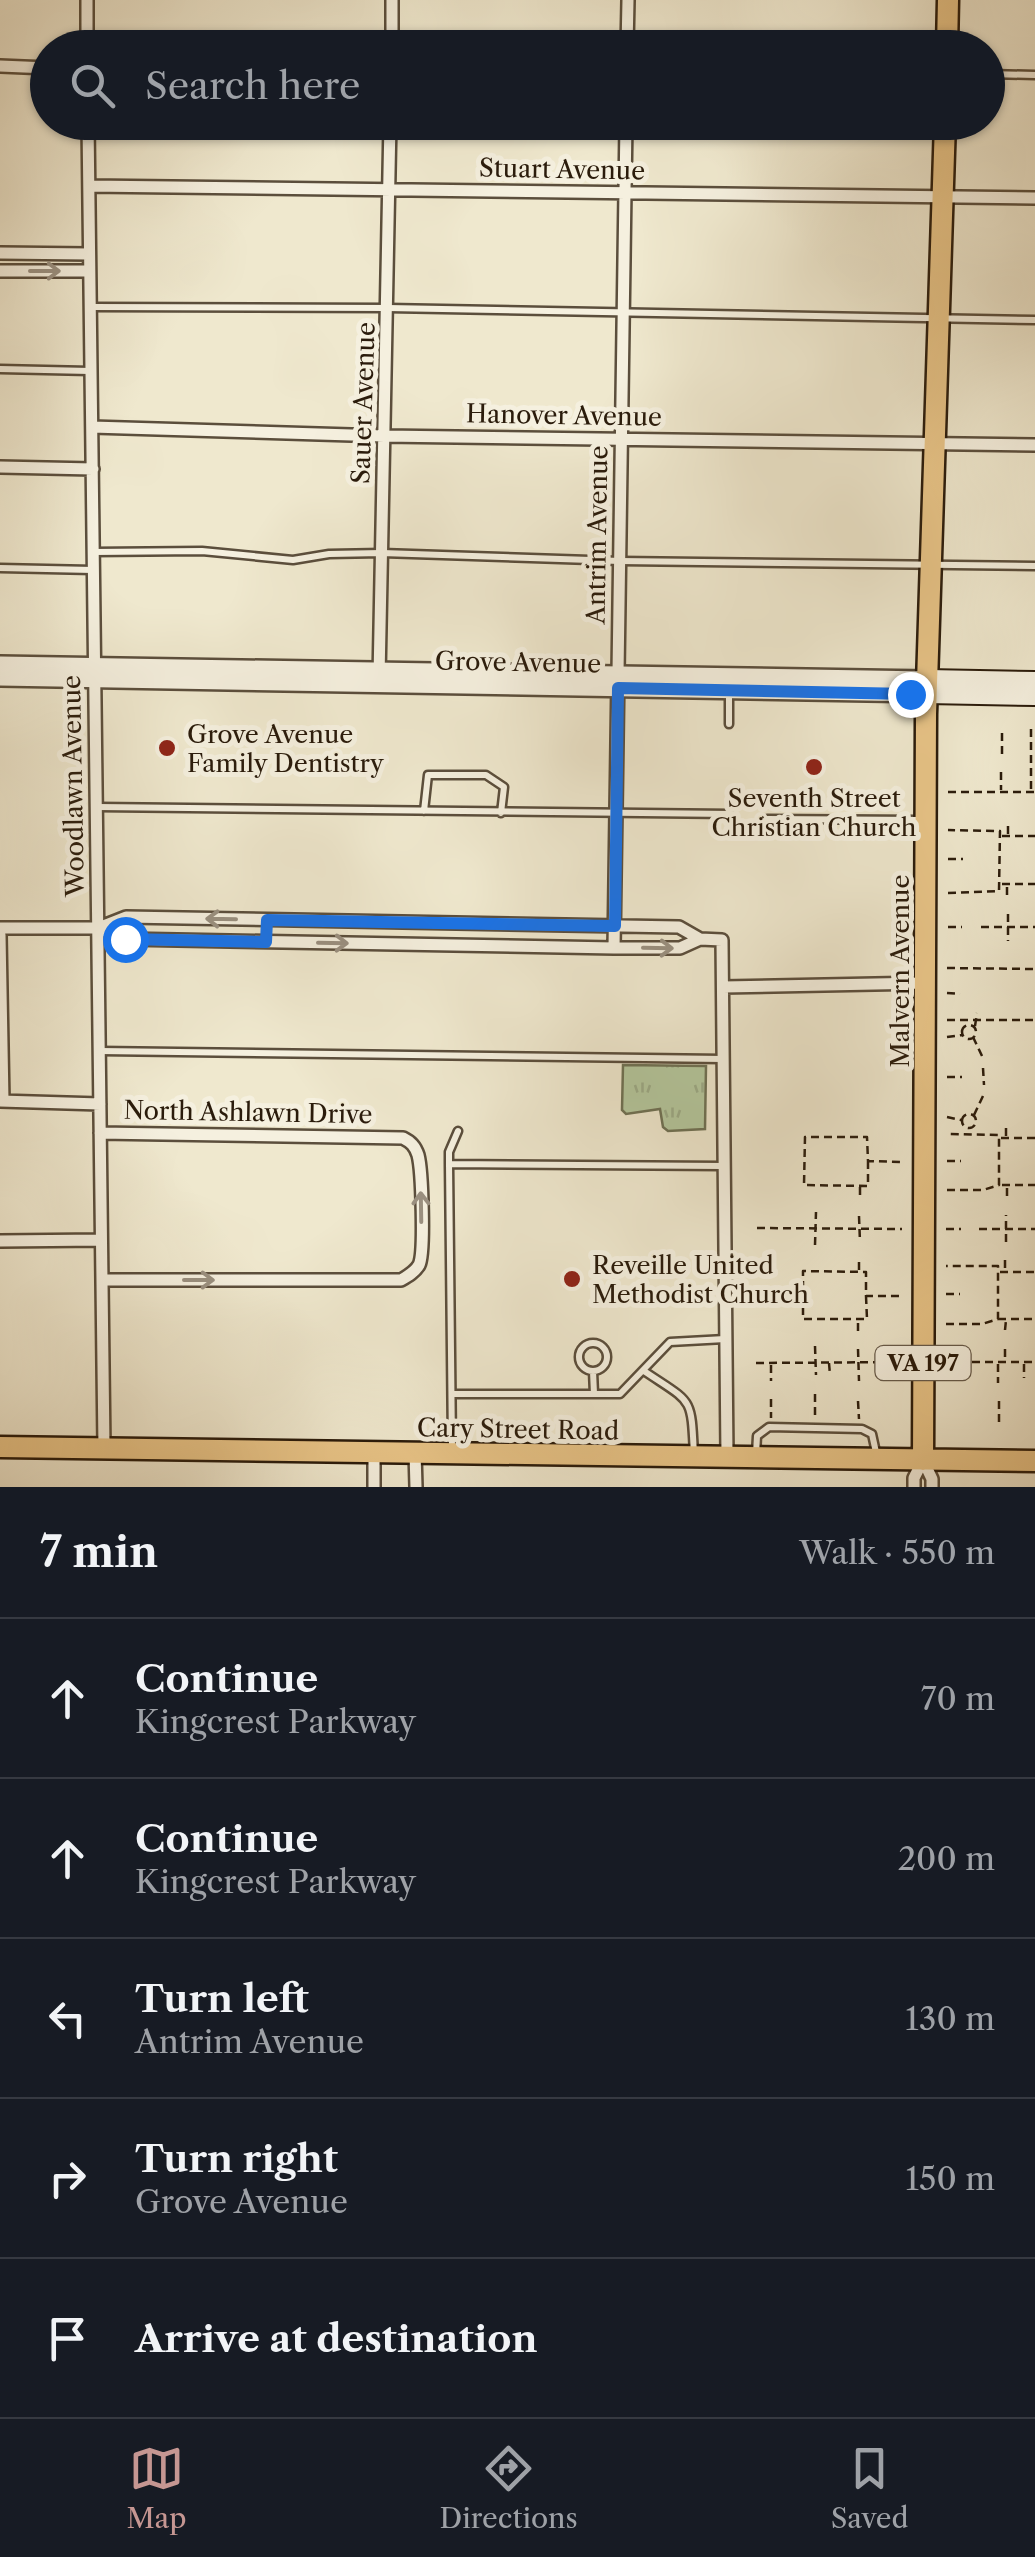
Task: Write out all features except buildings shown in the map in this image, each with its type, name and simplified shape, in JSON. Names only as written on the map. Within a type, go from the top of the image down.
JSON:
[{"type":"main road","points":[[947,30],[948,0]]},
{"type":"main road","name":"Malvern Avenue","points":[[923,1460],[927,687],[945,140]]},
{"type":"main road","name":"Grove Avenue","points":[[927,687],[1035,681]]},
{"type":"main road","name":"Grove Avenue","points":[[927,687],[1035,696]]},
{"type":"main road","name":"Cary Street Road","points":[[0,1447],[1035,1461]]},
{"type":"street","points":[[87,0],[87,30]]},
{"type":"street","points":[[392,0],[392,30]]},
{"type":"street","points":[[627,30],[628,0]]},
{"type":"street","points":[[0,66],[30,67]]},
{"type":"street","name":"Woodlawn Avenue","points":[[88,140],[104,1448]]},
{"type":"street","name":"Sauer Avenue","points":[[379,677],[390,140]]},
{"type":"street","name":"Antrim Avenue","points":[[614,948],[626,140]]},
{"type":"street","name":"Stuart Avenue","points":[[89,186],[1035,198]]},
{"type":"street","points":[[0,253],[89,254]]},
{"type":"street","points":[[0,271],[89,271]]},
{"type":"street","name":"Hanover Avenue","points":[[92,426],[384,436],[1035,446]]},
{"type":"street","points":[[0,468],[92,470]]},
{"type":"street","name":"Grove Avenue","points":[[0,664],[95,673]]},
{"type":"street","name":"Grove Avenue","points":[[0,678],[95,673],[927,687]]},
{"type":"street","name":"Grove Avenue","points":[[618,681],[729,690],[927,687]]},
{"type":"street","points":[[100,1104],[2,1101],[0,932],[98,928],[126,917],[679,927],[700,939]]},
{"type":"street","points":[[98,928],[125,939],[266,942],[680,948],[700,939],[722,940],[727,1456]]},
{"type":"street","points":[[724,987],[924,983]]},
{"type":"street","name":"North Ashlawn Drive","points":[[100,1133],[403,1138],[413,1145],[418,1158],[421,1260],[408,1276],[386,1280],[102,1280]]},
{"type":"street","points":[[0,1241],[101,1240]]},
{"type":"street","points":[[374,1452],[374,1487]]},
{"type":"street","points":[[416,1452],[416,1487]]},
{"type":"street","points":[[914,1487],[923,1460]]},
{"type":"street","points":[[923,1460],[932,1487]]},
{"type":"lane","points":[[1005,74],[1035,75]]},
{"type":"lane","points":[[90,307],[388,308],[1035,320]]},
{"type":"lane","points":[[0,369],[91,371]]},
{"type":"lane","points":[[93,552],[202,552],[293,560],[329,554],[382,553],[620,562],[1035,566]]},
{"type":"lane","points":[[0,568],[94,570]]},
{"type":"lane","points":[[729,690],[729,724]]},
{"type":"lane","points":[[424,812],[428,775],[486,774],[504,787],[502,812]]},
{"type":"lane","points":[[96,807],[731,814]]},
{"type":"lane","points":[[768,820],[926,820]]},
{"type":"lane","points":[[266,942],[267,920]]},
{"type":"lane","points":[[438,922],[438,944]]},
{"type":"lane","points":[[99,1052],[725,1060]]},
{"type":"lane","points":[[452,1454],[449,1152],[458,1132]]},
{"type":"lane","points":[[449,1164],[725,1166]]},
{"type":"lane","points":[[452,1394],[624,1392],[664,1346],[675,1340],[726,1339]]},
{"type":"lane","points":[[594,1343],[602,1347],[607,1360],[594,1371],[582,1366],[579,1357],[582,1349],[594,1343]]},
{"type":"lane","points":[[594,1371],[594,1394]]},
{"type":"lane","points":[[644,1371],[686,1399],[692,1415],[694,1456]]},
{"type":"lane","points":[[756,1456],[757,1436],[771,1427],[859,1429],[872,1434],[877,1458]]},
{"type":"path","points":[[1002,728],[1002,754]]},
{"type":"path","points":[[948,792],[1033,792],[1030,729]]},
{"type":"path","points":[[1001,772],[1002,792]]},
{"type":"path","points":[[1008,825],[1008,836]]},
{"type":"path","points":[[948,830],[1000,831],[999,891],[948,894]]},
{"type":"path","points":[[1000,836],[1035,836]]},
{"type":"path","points":[[948,859],[963,859]]},
{"type":"path","points":[[1000,884],[1035,884]]},
{"type":"path","points":[[1007,884],[1007,895]]},
{"type":"path","points":[[1008,914],[1008,941]]},
{"type":"path","points":[[948,927],[962,926]]},
{"type":"path","points":[[981,927],[1035,927]]},
{"type":"path","points":[[1007,959],[1007,968]]},
{"type":"path","points":[[948,968],[1035,969]]},
{"type":"path","points":[[947,993],[960,994]]},
{"type":"path","points":[[973,1037],[978,1013]]},
{"type":"path","points":[[947,1020],[1035,1020]]},
{"type":"path","points":[[960,1020],[967,1038],[973,1037]]},
{"type":"path","points":[[1006,1020],[1006,1029]]},
{"type":"path","points":[[964,1028],[974,1027]]},
{"type":"path","points":[[947,1037],[964,1034]]},
{"type":"path","points":[[973,1037],[983,1058]]},
{"type":"path","points":[[983,1068],[984,1086]]},
{"type":"path","points":[[947,1077],[962,1077]]},
{"type":"path","points":[[974,1077],[984,1077]]},
{"type":"path","points":[[969,1135],[983,1096]]},
{"type":"path","points":[[962,1120],[968,1114],[974,1116]]},
{"type":"path","points":[[947,1117],[962,1120],[980,1134]]},
{"type":"path","points":[[1006,1126],[1006,1138]]},
{"type":"path","points":[[860,1128],[860,1138]]},
{"type":"path","points":[[816,1130],[816,1137]]},
{"type":"path","points":[[947,1134],[999,1135],[999,1185]]},
{"type":"path","points":[[796,1183],[868,1186],[867,1137],[805,1137],[804,1183]]},
{"type":"path","points":[[999,1138],[1035,1138]]},
{"type":"path","points":[[796,1140],[805,1140]]},
{"type":"path","points":[[947,1161],[961,1161]]},
{"type":"path","points":[[868,1162],[902,1162]]},
{"type":"path","points":[[816,1185],[816,1194]]},
{"type":"path","points":[[1006,1196],[1007,1185]]},
{"type":"path","points":[[860,1186],[860,1198]]},
{"type":"path","points":[[947,1190],[1035,1186]]},
{"type":"path","points":[[815,1245],[816,1212]]},
{"type":"path","points":[[1006,1215],[1006,1242]]},
{"type":"path","points":[[860,1216],[860,1242]]},
{"type":"path","points":[[757,1228],[902,1229]]},
{"type":"path","points":[[946,1229],[960,1229]]},
{"type":"path","points":[[979,1229],[1035,1229]]},
{"type":"path","points":[[1005,1260],[1006,1272]]},
{"type":"path","points":[[858,1272],[859,1261]]},
{"type":"path","points":[[816,1263],[816,1271]]},
{"type":"path","points":[[946,1266],[998,1266],[998,1319]]},
{"type":"path","points":[[794,1274],[866,1272],[867,1319],[794,1316]]},
{"type":"path","points":[[998,1272],[1035,1272]]},
{"type":"path","points":[[804,1274],[804,1316]]},
{"type":"path","points":[[946,1294],[960,1294]]},
{"type":"path","points":[[866,1296],[902,1296]]},
{"type":"path","points":[[815,1319],[815,1328]]},
{"type":"path","points":[[858,1319],[858,1332]]},
{"type":"path","points":[[1006,1319],[1006,1330]]},
{"type":"path","points":[[946,1324],[1035,1319]]},
{"type":"path","points":[[815,1346],[816,1376]]},
{"type":"path","points":[[858,1349],[858,1381]]},
{"type":"path","points":[[1005,1349],[1005,1362]]},
{"type":"path","points":[[756,1363],[902,1362]]},
{"type":"path","points":[[946,1362],[1035,1362]]},
{"type":"path","points":[[998,1362],[998,1383]]},
{"type":"path","points":[[1024,1362],[1024,1378]]},
{"type":"path","points":[[771,1363],[772,1381]]},
{"type":"path","points":[[829,1363],[830,1375]]},
{"type":"path","points":[[814,1394],[815,1428]]},
{"type":"path","points":[[771,1399],[771,1427]]},
{"type":"path","points":[[858,1400],[859,1429]]},
{"type":"path","points":[[999,1401],[999,1422]]},
{"type":"green space","points":[[623,1065],[706,1066],[705,1129],[668,1131],[663,1127],[660,1109],[626,1114],[622,1110]]},
{"type":"place","name":"Grove Avenue Family Dentistry","points":[[167,748]]},
{"type":"place","name":"Seventh Street Christian Church","points":[[814,767]]},
{"type":"place","name":"Reveille United Methodist Church","points":[[572,1279]]},
{"type":"route","points":[[125,939],[266,942],[267,920],[615,926],[618,688],[910,694]]}]
